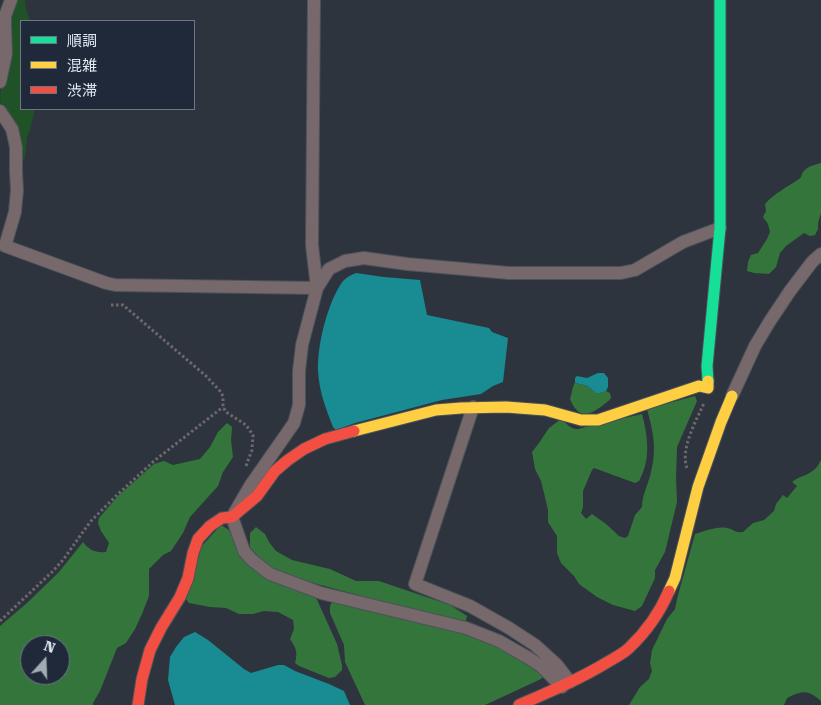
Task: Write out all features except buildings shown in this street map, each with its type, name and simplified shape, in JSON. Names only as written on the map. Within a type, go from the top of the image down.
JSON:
[{"type":"street","points":[[0,82],[6,54],[5,16],[12,0]]},
{"type":"street","points":[[314,0],[312,245],[317,288]]},
{"type":"street","points":[[138,705],[142,679],[150,650],[180,598],[188,578],[198,539],[210,526],[222,518],[232,517],[257,496],[275,471],[304,449],[325,439],[436,410],[506,407],[545,410],[581,420],[598,420],[699,386],[708,388],[707,366],[720,228],[720,0]]},
{"type":"street","points":[[0,111],[12,129],[16,147],[17,190],[15,212],[5,246],[115,285],[317,288]]},
{"type":"street","points":[[566,684],[527,657],[498,641],[466,628],[321,593],[270,574],[244,551],[232,517],[250,486],[294,422],[299,405],[299,371],[302,345],[317,288],[329,269],[346,261],[364,258],[407,264],[509,273],[621,273],[635,270],[683,242],[720,228]]},
{"type":"street","points":[[520,705],[588,674],[628,649],[648,627],[662,607],[675,578],[698,487],[732,396],[755,346],[770,321],[812,262],[821,254]]},
{"type":"street","points":[[473,408],[414,584],[470,606],[535,645],[557,665],[566,684]]},
{"type":"path","points":[[111,305],[123,305],[206,376],[220,391],[223,396],[223,407],[226,412],[246,425],[252,435],[252,450],[243,472]]},
{"type":"path","points":[[698,487],[685,461],[686,450],[708,388]]},
{"type":"path","points":[[0,621],[52,572],[90,522],[116,495],[154,461],[223,407]]},
{"type":"green space","points":[[16,0],[25,0],[30,20],[20,20],[20,110],[35,110],[27,137],[25,158],[20,163],[0,98],[8,24]]},
{"type":"green space","points":[[821,163],[821,213],[815,235],[810,236],[804,233],[786,246],[780,253],[776,267],[769,274],[747,271],[751,255],[758,253],[770,232],[768,224],[763,217],[766,211],[765,204],[777,193],[800,178],[807,168]]},
{"type":"green space","points":[[575,382],[587,386],[593,391],[606,391],[610,393],[611,398],[592,412],[583,414],[576,410],[570,399]]},
{"type":"green space","points":[[695,396],[697,401],[677,447],[677,502],[665,552],[655,570],[655,578],[642,606],[635,611],[613,605],[597,597],[579,584],[561,563],[557,553],[557,536],[548,522],[548,510],[541,481],[535,469],[532,452],[549,428],[561,419],[572,428],[577,429],[642,414],[646,431],[647,457],[639,481],[635,483],[594,468],[583,491],[581,513],[586,519],[592,514],[619,536],[625,538],[628,536],[635,515],[642,507],[652,467],[654,442],[647,409]]},
{"type":"green space","points":[[227,423],[232,427],[233,457],[223,472],[218,486],[190,517],[183,533],[171,551],[163,555],[149,569],[149,596],[142,614],[126,643],[117,648],[93,705],[0,705],[0,626],[59,572],[83,542],[93,550],[106,552],[109,543],[101,531],[98,523],[99,518],[118,496],[154,464],[164,461],[173,465],[200,459],[210,447],[218,432]]},
{"type":"green space","points":[[821,460],[821,701],[812,694],[804,692],[787,698],[784,705],[629,705],[640,687],[649,679],[652,671],[650,663],[652,650],[667,619],[675,609],[695,534],[719,528],[743,532],[753,523],[764,520],[774,511],[776,504],[783,495],[787,498],[797,486],[792,482],[814,470]]},
{"type":"green space","points":[[221,525],[229,530],[240,553],[314,593],[337,644],[342,670],[335,677],[329,678],[295,663],[296,650],[290,639],[294,629],[293,620],[278,612],[264,611],[253,614],[239,614],[226,608],[189,603],[185,598],[199,549]]},
{"type":"green space","points":[[256,527],[265,534],[276,551],[292,560],[330,569],[356,581],[379,581],[450,605],[467,616],[465,624],[280,574],[260,559],[250,547],[250,533]]},
{"type":"green space","points":[[339,600],[492,641],[545,675],[541,679],[485,705],[365,705],[345,662],[344,645],[330,613],[332,602]]},
{"type":"water","points":[[356,273],[420,280],[427,315],[489,328],[492,332],[508,338],[503,382],[481,394],[442,400],[355,423],[336,430],[333,427],[323,400],[320,386],[318,371],[319,349],[324,324],[333,300],[343,281]]},
{"type":"water","points":[[598,373],[604,373],[608,378],[606,391],[597,393],[587,386],[575,382],[577,376],[587,378]]},
{"type":"water","points":[[195,632],[251,673],[284,665],[344,691],[350,705],[175,705],[168,680],[170,657],[184,637]]},
{"type":"traffic: fast","points":[[708,381],[707,366],[720,228],[720,0]]},
{"type":"traffic: slow","points":[[354,431],[436,410],[461,408],[506,407],[545,410],[581,420],[598,420],[699,386],[708,388],[708,381]]},
{"type":"traffic: slow","points":[[669,591],[675,578],[698,487],[732,396]]},
{"type":"traffic: jam","points":[[138,705],[142,679],[150,650],[180,597],[188,578],[198,539],[210,526],[222,518],[232,517],[257,496],[275,471],[288,460],[304,449],[325,439],[354,431]]},
{"type":"traffic: jam","points":[[519,705],[574,680],[624,652],[652,621],[669,591]]}]
